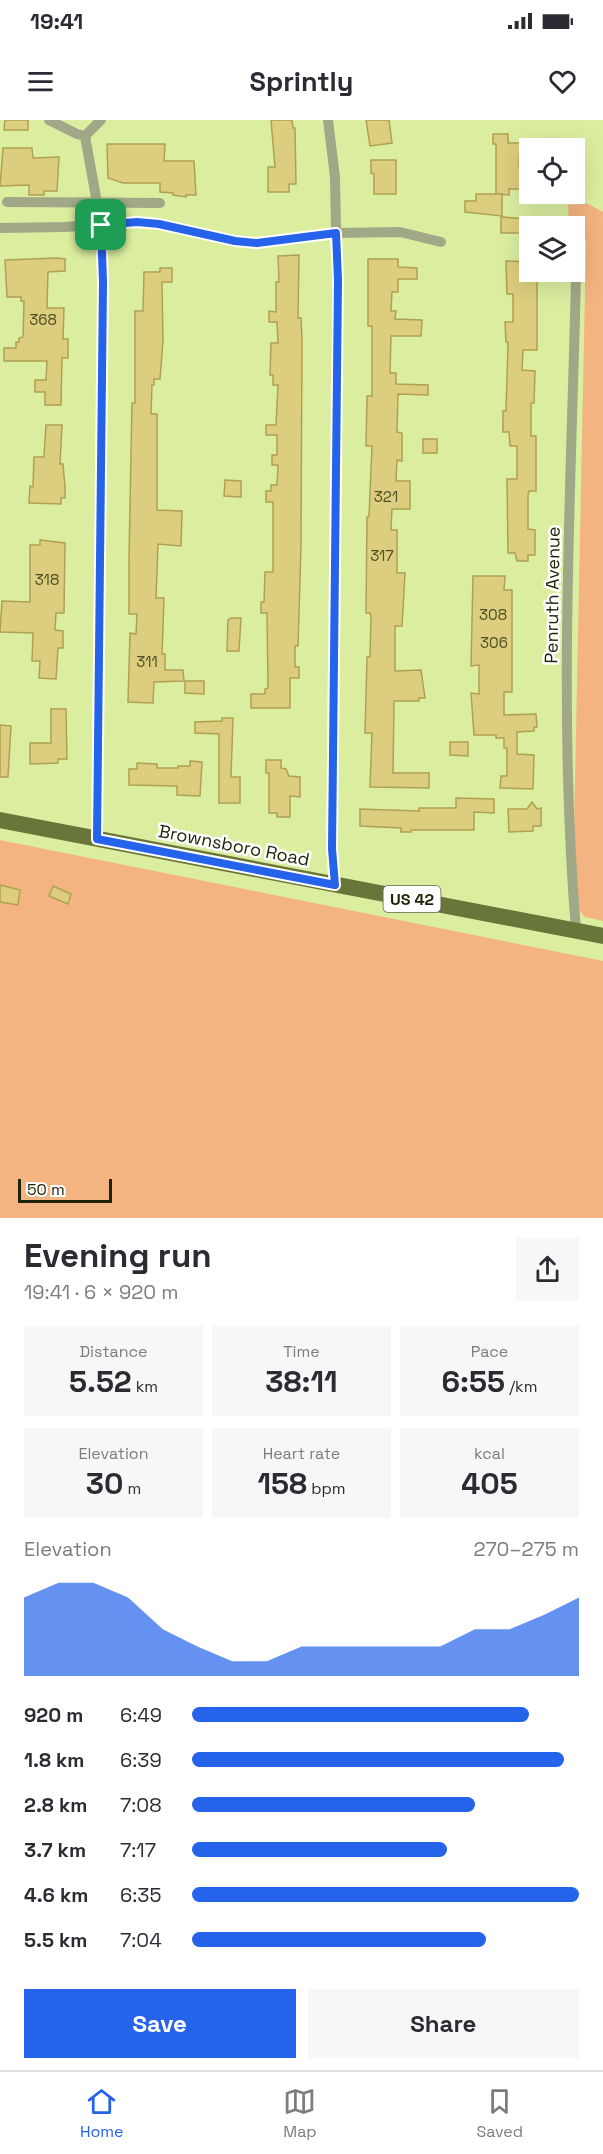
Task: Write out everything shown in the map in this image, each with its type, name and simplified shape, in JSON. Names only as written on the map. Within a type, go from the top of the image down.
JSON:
[{"type":"main road","name":"Brownsboro Road","points":[[0,820],[603,936]]},
{"type":"street","points":[[49,120],[76,134],[86,136]]},
{"type":"street","points":[[86,136],[101,120]]},
{"type":"street","points":[[328,120],[335,177],[338,280],[332,837],[335,885]]},
{"type":"street","points":[[86,136],[101,225],[103,282],[97,839]]},
{"type":"street","points":[[7,202],[160,203]]},
{"type":"street","points":[[0,228],[159,224],[235,241],[257,243],[336,233],[400,232],[441,242]]},
{"type":"street","name":"Penruth Avenue","points":[[576,282],[567,664],[568,763],[576,930]]},
{"type":"shaded area","points":[[585,203],[603,212],[603,921],[585,917],[579,910],[574,830],[586,241],[585,216],[569,216],[568,205]]},
{"type":"shaded area","points":[[0,840],[603,961],[603,1218],[0,1218]]},
{"type":"building","points":[[5,120],[28,120],[28,130],[4,130]]},
{"type":"building","points":[[271,120],[292,120],[293,128],[295,128],[296,184],[289,184],[289,192],[268,192],[268,167],[275,167]]},
{"type":"building","points":[[366,120],[389,120],[392,143],[370,146]]},
{"type":"building","points":[[493,134],[508,134],[508,143],[519,143],[519,189],[509,189],[509,195],[496,194],[496,144],[493,144]]},
{"type":"building","points":[[107,144],[165,144],[164,161],[194,161],[196,195],[186,195],[186,197],[160,192],[160,183],[123,183],[108,178]]},
{"type":"building","points":[[3,148],[32,148],[33,158],[59,157],[57,191],[44,191],[44,195],[29,195],[29,185],[0,186]]},
{"type":"building","points":[[371,160],[396,160],[396,194],[374,194]]},
{"type":"building","points":[[476,194],[502,194],[502,216],[465,212],[465,201],[476,201]]},
{"type":"building","points":[[501,217],[519,218],[519,233],[501,233]]},
{"type":"building","points":[[299,255],[298,318],[301,318],[302,340],[301,545],[298,646],[295,646],[295,667],[299,667],[299,678],[290,678],[290,708],[251,708],[251,694],[265,694],[265,689],[268,688],[267,613],[261,613],[261,602],[264,602],[265,572],[273,572],[273,502],[266,502],[266,491],[271,491],[271,485],[277,485],[278,465],[272,465],[272,455],[277,455],[277,435],[266,435],[266,425],[276,425],[278,385],[273,385],[273,375],[270,375],[271,343],[278,343],[277,322],[269,322],[269,311],[276,312],[276,282],[279,282],[278,256]]},
{"type":"building","points":[[65,259],[65,271],[48,272],[47,308],[64,308],[63,339],[68,339],[68,358],[62,358],[61,405],[45,405],[45,392],[35,392],[35,380],[46,380],[47,361],[4,361],[4,348],[16,348],[16,342],[23,337],[24,301],[21,301],[21,297],[7,297],[5,260]]},
{"type":"building","points":[[368,259],[398,259],[398,267],[417,268],[417,279],[398,279],[398,292],[392,292],[391,311],[396,311],[395,319],[422,320],[421,336],[391,336],[390,373],[396,373],[396,384],[428,385],[428,395],[398,394],[397,432],[402,433],[402,461],[397,460],[396,481],[410,481],[410,509],[392,509],[391,530],[397,530],[397,573],[405,573],[402,626],[395,626],[395,671],[421,670],[425,698],[419,698],[419,701],[394,701],[393,773],[429,773],[429,788],[370,787],[372,733],[365,733],[367,657],[370,657],[371,617],[370,613],[366,613],[367,517],[369,517],[372,446],[366,446],[367,396],[372,396],[372,326],[368,326]]},
{"type":"building","points":[[506,261],[519,262],[519,282],[537,282],[537,350],[523,350],[522,370],[535,371],[534,403],[531,403],[531,436],[536,436],[536,491],[529,491],[528,495],[528,529],[535,530],[535,555],[528,555],[528,561],[517,561],[515,553],[508,553],[507,479],[517,479],[517,446],[510,446],[509,432],[503,432],[503,411],[506,411],[508,342],[506,342],[505,322],[513,322],[513,294],[507,294]]},
{"type":"building","points":[[160,268],[172,268],[172,282],[162,282],[163,341],[160,379],[154,379],[154,385],[152,385],[151,414],[157,414],[157,510],[182,511],[181,546],[158,544],[156,598],[164,598],[162,654],[165,654],[165,670],[183,670],[184,681],[154,682],[153,703],[128,702],[130,633],[136,634],[137,614],[129,614],[132,403],[135,403],[135,311],[143,311],[144,272],[160,272]]},
{"type":"building","points":[[46,425],[62,425],[60,464],[63,464],[65,498],[61,498],[61,504],[29,503],[30,486],[33,487],[34,457],[44,457]]},
{"type":"building","points":[[423,439],[437,439],[437,453],[423,453]]},
{"type":"building","points":[[225,480],[241,481],[241,497],[224,496]]},
{"type":"building","points":[[40,540],[65,543],[64,613],[56,613],[55,630],[63,631],[63,648],[58,648],[56,679],[39,678],[40,661],[32,661],[33,633],[0,632],[2,601],[30,602],[30,545],[40,545]]},
{"type":"building","points":[[473,576],[505,576],[504,590],[512,590],[512,692],[504,692],[504,715],[536,714],[537,727],[534,727],[534,731],[517,732],[517,754],[534,755],[533,789],[500,788],[501,776],[507,776],[507,748],[504,748],[504,738],[496,738],[496,735],[474,735],[471,693],[479,694],[479,665],[471,666]]},
{"type":"building","points":[[241,618],[239,651],[227,651],[228,620]]},
{"type":"building","points":[[185,681],[204,681],[204,694],[185,693]]},
{"type":"building","points":[[51,709],[66,709],[67,759],[58,759],[58,763],[30,764],[30,743],[51,743]]},
{"type":"building","points":[[222,718],[233,718],[231,777],[240,777],[240,803],[219,803],[219,734],[195,733],[195,722],[222,721]]},
{"type":"building","points":[[0,725],[11,726],[8,777],[0,777]]},
{"type":"building","points":[[450,742],[468,742],[468,756],[450,755]]},
{"type":"building","points":[[266,760],[281,760],[281,768],[286,769],[289,776],[300,777],[300,797],[290,796],[290,817],[277,817],[277,813],[269,813],[269,773],[266,773]]},
{"type":"building","points":[[190,761],[202,762],[200,796],[177,795],[177,786],[129,785],[129,769],[137,769],[137,763],[157,764],[157,768],[178,768],[178,766],[190,766]]},
{"type":"building","points":[[456,798],[494,799],[494,813],[474,812],[474,830],[401,832],[401,828],[360,826],[360,809],[419,811],[419,808],[456,808]]},
{"type":"building","points":[[532,802],[537,809],[541,808],[541,826],[533,826],[533,831],[509,832],[508,809],[527,809]]},
{"type":"building","points":[[0,885],[20,890],[18,905],[0,902]]},
{"type":"building","points":[[53,886],[71,894],[68,904],[49,896]]},
{"type":"route","points":[[137,222],[159,224],[235,241],[257,243],[336,233],[338,280],[332,849],[335,885],[97,839],[103,282],[101,225],[137,222]]}]
